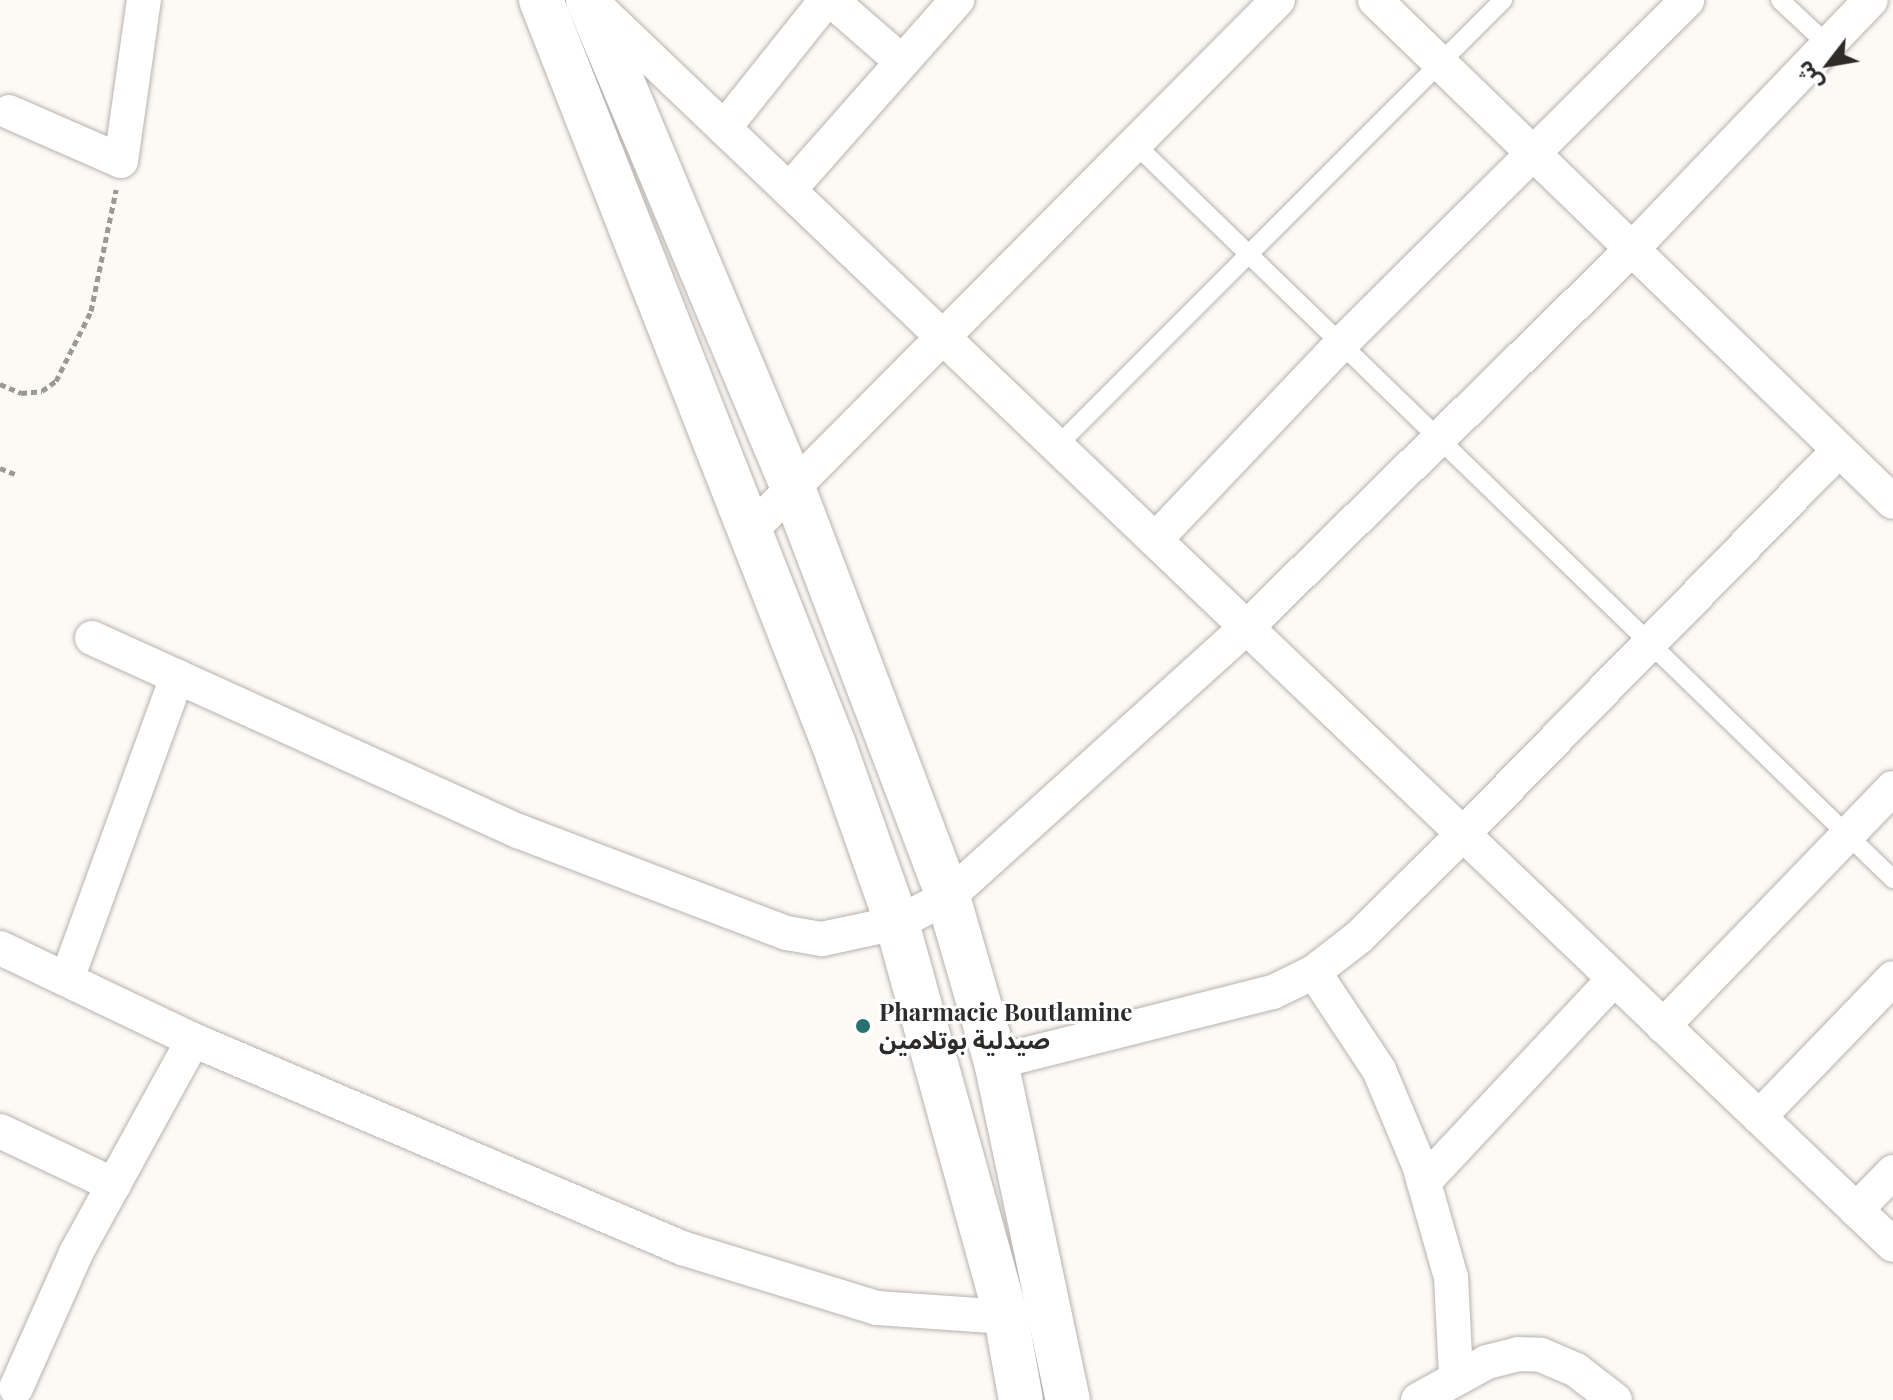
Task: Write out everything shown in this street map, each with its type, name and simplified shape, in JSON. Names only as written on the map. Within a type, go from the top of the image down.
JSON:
[{"type":"street","points":[[9,112],[121,161],[144,0]]},
{"type":"street","points":[[541,0],[747,534],[834,745],[897,923],[1006,1317],[1021,1400]]},
{"type":"street","points":[[589,0],[1893,1245]]},
{"type":"street","points":[[589,0],[793,488],[948,897],[996,1062],[1068,1400]]},
{"type":"street","points":[[724,128],[828,0],[902,62]]},
{"type":"street","points":[[789,190],[957,0]]},
{"type":"street","points":[[747,534],[1278,0]]},
{"type":"street","points":[[1375,0],[1893,502]]},
{"type":"street","points":[[1155,540],[1341,344],[1687,0]]},
{"type":"street","points":[[92,638],[518,831],[787,933],[822,939],[897,923],[948,897],[1247,627],[1632,249],[1871,0]]},
{"type":"street","points":[[996,1062],[1273,992],[1314,972],[1359,937],[1463,834],[1839,450]]},
{"type":"street","points":[[67,979],[177,676]]},
{"type":"street","points":[[1663,1026],[1849,837],[1893,788]]},
{"type":"street","points":[[0,948],[193,1040],[682,1248],[772,1279],[877,1308],[1006,1317]]},
{"type":"street","points":[[1314,972],[1379,1070],[1424,1182],[1451,1277],[1456,1377]]},
{"type":"street","points":[[1759,1117],[1893,978]]},
{"type":"street","points":[[1424,1182],[1614,979]]},
{"type":"street","points":[[19,1389],[114,1185],[193,1040]]},
{"type":"street","points":[[0,1131],[114,1185]]},
{"type":"street","points":[[1856,1210],[1893,1172]]},
{"type":"street","points":[[1418,1400],[1487,1362],[1541,1355],[1576,1370],[1615,1400]]},
{"type":"lane","points":[[1057,446],[1503,0]]},
{"type":"lane","points":[[1780,0],[1828,45]]},
{"type":"lane","points":[[1135,144],[1893,879]]},
{"type":"path","points":[[0,384],[21,393],[42,391],[56,381],[91,311],[121,161]]},
{"type":"path","points":[[0,468],[15,474]]},
{"type":"place","name":"Pharmacie Boutlamine صيدلية بوتلامين","points":[[863,1026]]}]
